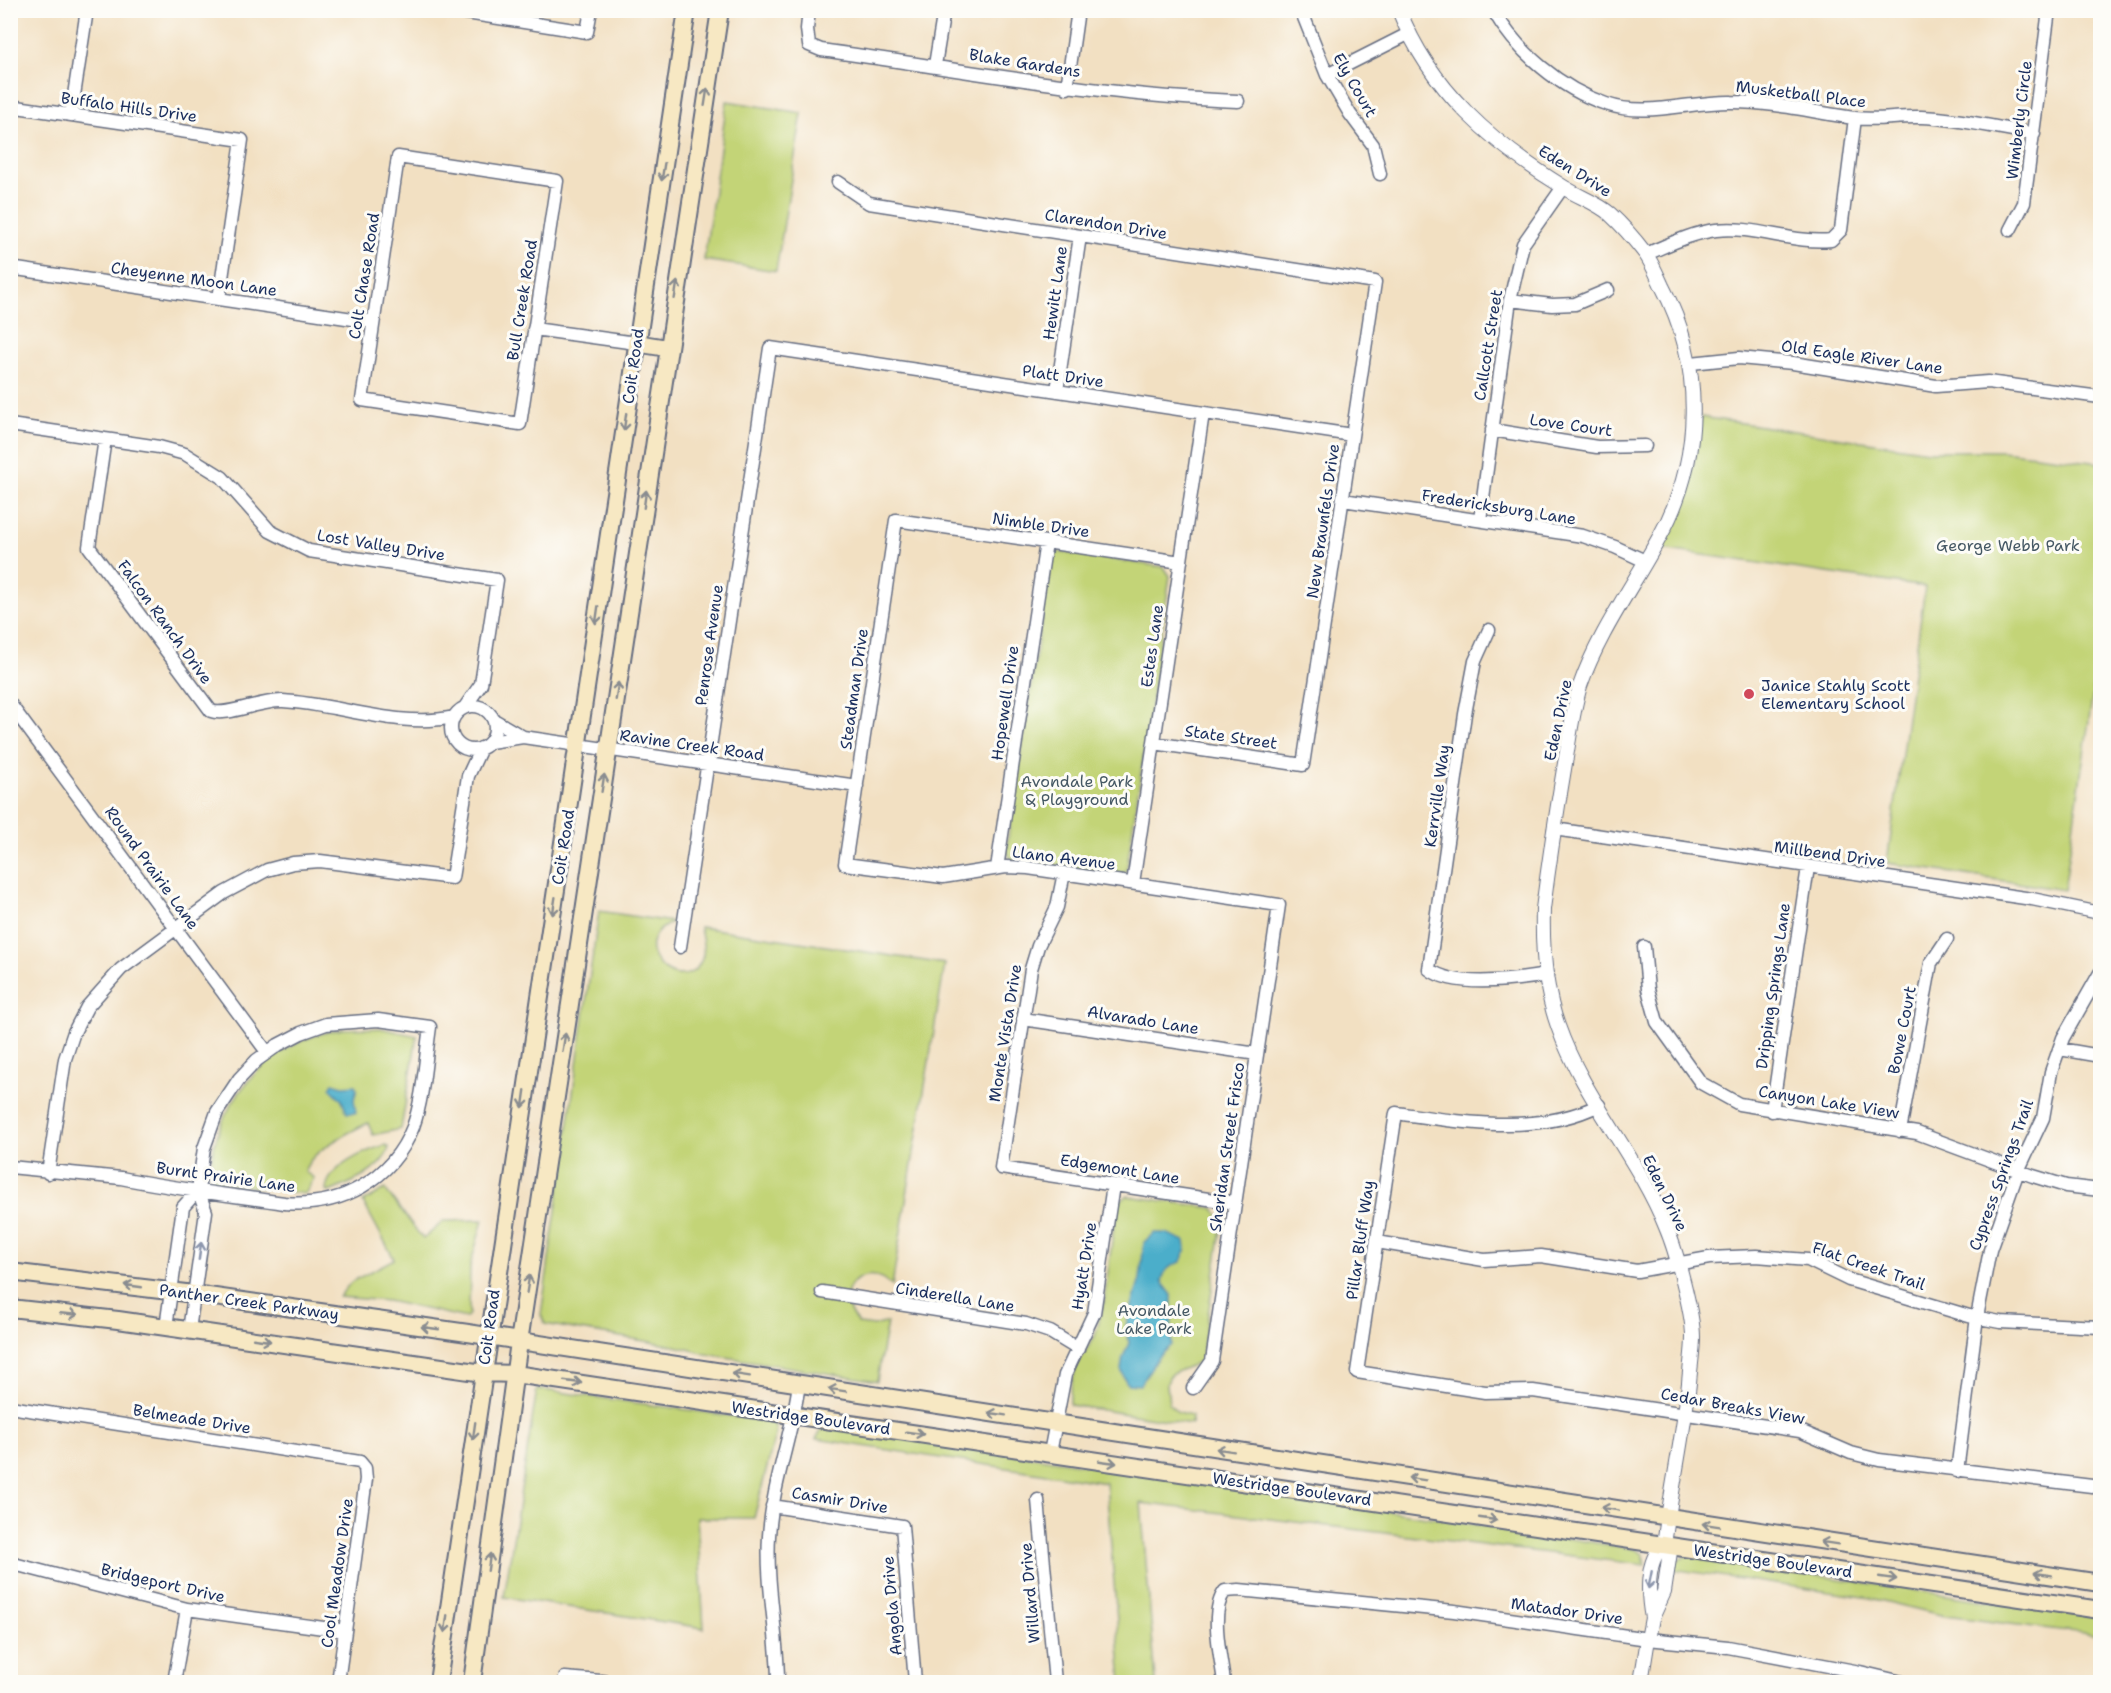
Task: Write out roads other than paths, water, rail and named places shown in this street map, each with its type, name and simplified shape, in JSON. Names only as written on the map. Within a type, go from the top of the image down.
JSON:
[{"type":"main road","name":"Coit Road","points":[[438,1683],[687,10]]},
{"type":"main road","name":"Coit Road","points":[[472,1683],[519,1342],[667,348],[720,10]]},
{"type":"main road","points":[[636,343],[667,348]]},
{"type":"main road","name":"Panther Creek Parkway","points":[[10,1272],[194,1294],[488,1336]]},
{"type":"main road","points":[[10,1308],[189,1330],[483,1373]]},
{"type":"main road","name":"Westridge Boulevard","points":[[488,1336],[2100,1583]]},
{"type":"main road","name":"Westridge Boulevard","points":[[483,1373],[515,1374],[2100,1610]]},
{"type":"street","points":[[71,115],[87,10]]},
{"type":"street","points":[[447,10],[587,32],[591,10]]},
{"type":"street","name":"Blake Gardens","points":[[809,10],[807,29],[809,45],[821,50],[935,65],[1067,88],[1238,101]]},
{"type":"street","points":[[935,65],[944,10]]},
{"type":"street","points":[[1067,88],[1078,10]]},
{"type":"street","name":"Ely Court","points":[[1301,10],[1328,75],[1350,114],[1373,145],[1380,174]]},
{"type":"street","name":"Eden Drive","points":[[1399,10],[1408,34],[1453,101],[1491,134],[1563,187],[1609,213],[1646,254],[1683,331],[1691,363],[1694,399],[1689,450],[1674,503],[1661,536],[1607,629],[1574,707],[1543,909],[1542,937],[1558,1027],[1666,1227],[1678,1265],[1693,1336],[1686,1414],[1664,1545],[1670,1552],[1664,1592],[1652,1618],[1641,1683]]},
{"type":"street","name":"Musketball Place","points":[[1493,10],[1523,52],[1560,79],[1605,104],[1632,111],[1732,101],[1801,108],[1855,118],[1886,120],[1922,117],[2034,134]]},
{"type":"street","name":"Wimberly Circle","points":[[2010,231],[2024,203],[2049,10]]},
{"type":"street","points":[[1328,75],[1408,34]]},
{"type":"street","name":"Buffalo Hills Drive","points":[[10,106],[242,140],[219,299]]},
{"type":"street","points":[[1646,254],[1691,235],[1717,230],[1742,230],[1812,242],[1831,240],[1840,230],[1855,118]]},
{"type":"street","name":"Colt Chase Road","points":[[520,424],[362,400],[398,157],[556,181]]},
{"type":"street","name":"Bull Creek Road","points":[[520,424],[556,181]]},
{"type":"street","name":"Clarendon Drive","points":[[838,182],[869,203],[1375,282]]},
{"type":"street","name":"Callcott Street","points":[[1480,520],[1510,300],[1523,244],[1563,187]]},
{"type":"street","name":"Hewitt Lane","points":[[1057,391],[1080,236]]},
{"type":"street","name":"Cheyenne Moon Lane","points":[[10,268],[374,322]]},
{"type":"street","name":"New Braunfels Drive","points":[[1303,765],[1375,282]]},
{"type":"street","points":[[1510,300],[1552,305],[1575,304],[1608,290]]},
{"type":"street","points":[[534,329],[636,343]]},
{"type":"street","name":"Platt Drive","points":[[770,348],[1352,435]]},
{"type":"street","name":"Penrose Avenue","points":[[680,947],[770,348]]},
{"type":"street","name":"Old Eagle River Lane","points":[[1691,363],[1739,358],[1793,363],[1936,386],[1988,382],[2100,397]]},
{"type":"street","name":"Estes Lane","points":[[1133,883],[1203,413]]},
{"type":"street","name":"Lost Valley Drive","points":[[10,425],[168,449],[195,459],[222,477],[262,524],[299,548],[320,554],[497,580],[481,684]]},
{"type":"street","name":"Love Court","points":[[1492,430],[1597,447],[1645,446]]},
{"type":"street","name":"Falcon Ranch Drive","points":[[105,439],[89,547],[207,707],[217,713],[258,703],[286,702],[428,721]]},
{"type":"street","name":"Fredericksburg Lane","points":[[1343,500],[1583,536],[1616,547],[1645,561]]},
{"type":"street","name":"Nimble Drive","points":[[896,520],[1181,562]]},
{"type":"street","name":"Steadman Drive","points":[[845,864],[896,520]]},
{"type":"street","name":"Hopewell Drive","points":[[997,868],[1046,542]]},
{"type":"street","name":"Kerrville Way","points":[[1489,630],[1475,661],[1465,714],[1430,969],[1436,974],[1452,978],[1488,981],[1547,975]]},
{"type":"street","points":[[468,776],[451,728],[454,717],[465,707],[481,684]]},
{"type":"street","points":[[48,1173],[65,1059],[80,1020],[96,996],[115,975],[176,928],[242,881],[267,870],[293,863],[334,861],[452,878],[468,776],[495,731],[481,684]]},
{"type":"street","name":"Round Prairie Lane","points":[[10,704],[267,1052]]},
{"type":"street","points":[[465,707],[477,706],[490,715]]},
{"type":"street","name":"Ravine Creek Road","points":[[490,715],[523,736]]},
{"type":"street","points":[[428,721],[454,717]]},
{"type":"street","points":[[428,721],[470,750],[486,745]]},
{"type":"street","name":"Ravine Creek Road","points":[[486,745],[523,736],[857,786]]},
{"type":"street","name":"State Street","points":[[1154,743],[1303,765]]},
{"type":"street","name":"Millbend Drive","points":[[1554,829],[2032,899],[2100,914]]},
{"type":"street","name":"Llano Avenue","points":[[845,864],[937,877],[960,876],[997,868],[1022,867],[1279,905]]},
{"type":"street","name":"Dripping Springs Lane","points":[[1772,1111],[1808,867]]},
{"type":"street","name":"Monte Vista Drive","points":[[1001,1168],[1033,959],[1057,907],[1064,873]]},
{"type":"street","name":"Sheridan Street Frisco","points":[[1193,1388],[1212,1361],[1279,905]]},
{"type":"street","name":"Bowe Court","points":[[1900,1131],[1931,963],[1947,939]]},
{"type":"street","name":"Canyon Lake View","points":[[1644,947],[1648,989],[1657,1022],[1701,1083],[1739,1104],[1917,1133],[2018,1171],[2066,1186],[2100,1191]]},
{"type":"street","name":"Cypress Springs Trail","points":[[1957,1471],[1977,1317],[1990,1250],[2018,1171],[2043,1118],[2051,1072],[2060,1049],[2089,989],[2100,973]]},
{"type":"street","name":"Alvarado Lane","points":[[1023,1019],[1257,1054]]},
{"type":"street","name":"Burnt Prairie Lane","points":[[10,1167],[48,1173],[121,1178],[307,1204],[341,1197],[372,1181],[397,1156],[413,1126],[430,1027],[378,1020],[339,1022],[301,1033],[267,1052]]},
{"type":"street","points":[[2060,1049],[2100,1056]]},
{"type":"street","points":[[189,1330],[206,1212],[198,1190],[204,1148],[217,1112],[239,1079],[267,1052]]},
{"type":"street","name":"Pillar Bluff Way","points":[[1357,1372],[1396,1113],[1492,1124],[1581,1114],[1599,1105]]},
{"type":"street","name":"Edgemont Lane","points":[[1001,1168],[1235,1203]]},
{"type":"street","name":"Hyatt Drive","points":[[1050,1454],[1065,1375],[1087,1332],[1096,1304],[1113,1185]]},
{"type":"street","points":[[166,1327],[183,1207],[198,1190]]},
{"type":"street","name":"Flat Creek Trail","points":[[1377,1242],[1484,1260],[1541,1256],[1637,1270],[1678,1265],[1709,1257],[1756,1256],[1808,1260],[1849,1280],[1977,1317],[2000,1322],[2100,1327]]},
{"type":"street","name":"Cinderella Lane","points":[[822,1292],[1026,1324],[1050,1332],[1078,1349]]},
{"type":"street","name":"Cedar Breaks View","points":[[1357,1372],[1485,1392],[1533,1390],[1800,1431],[1851,1453],[1879,1460],[2100,1487]]},
{"type":"street","points":[[778,1683],[768,1565],[772,1506],[794,1415],[799,1384]]},
{"type":"street","name":"Belmeade Drive","points":[[10,1407],[352,1460],[360,1462],[365,1468]]},
{"type":"street","name":"Cool Meadow Drive","points":[[338,1683],[365,1490],[365,1468]]},
{"type":"street","name":"Willard Drive","points":[[1038,1500],[1056,1683]]},
{"type":"street","name":"Casmir Drive","points":[[772,1506],[903,1526]]},
{"type":"street","name":"Angola Drive","points":[[903,1526],[915,1683]]},
{"type":"street","name":"Bridgeport Drive","points":[[10,1563],[188,1609],[345,1631]]},
{"type":"street","name":"Matador Drive","points":[[1224,1683],[1216,1612],[1218,1599],[1225,1591],[1239,1590],[1454,1611],[1648,1639],[1728,1647],[1860,1671],[1902,1683]]},
{"type":"street","points":[[174,1683],[188,1609]]},
{"type":"street","points":[[565,1680],[612,1683]]},
{"type":"water","points":[[333,1083],[343,1086],[355,1085],[357,1089],[354,1099],[356,1113],[347,1113],[341,1099],[330,1088]]},
{"type":"water","points":[[1154,1233],[1166,1233],[1185,1241],[1186,1248],[1181,1262],[1168,1269],[1162,1282],[1172,1295],[1171,1345],[1158,1357],[1140,1385],[1127,1384],[1121,1370],[1129,1343],[1126,1326],[1140,1279],[1144,1242]]},
{"type":"place","name":"Janice Stahly Scott Elementary School","points":[[1749,694]]},
{"type":"park label","name":"George Webb Park","points":[[2008,545]]},
{"type":"park label","name":"Avondale Park & Playground","points":[[1077,790]]},
{"type":"park label","name":"Avondale Lake Park","points":[[1154,1319]]}]
